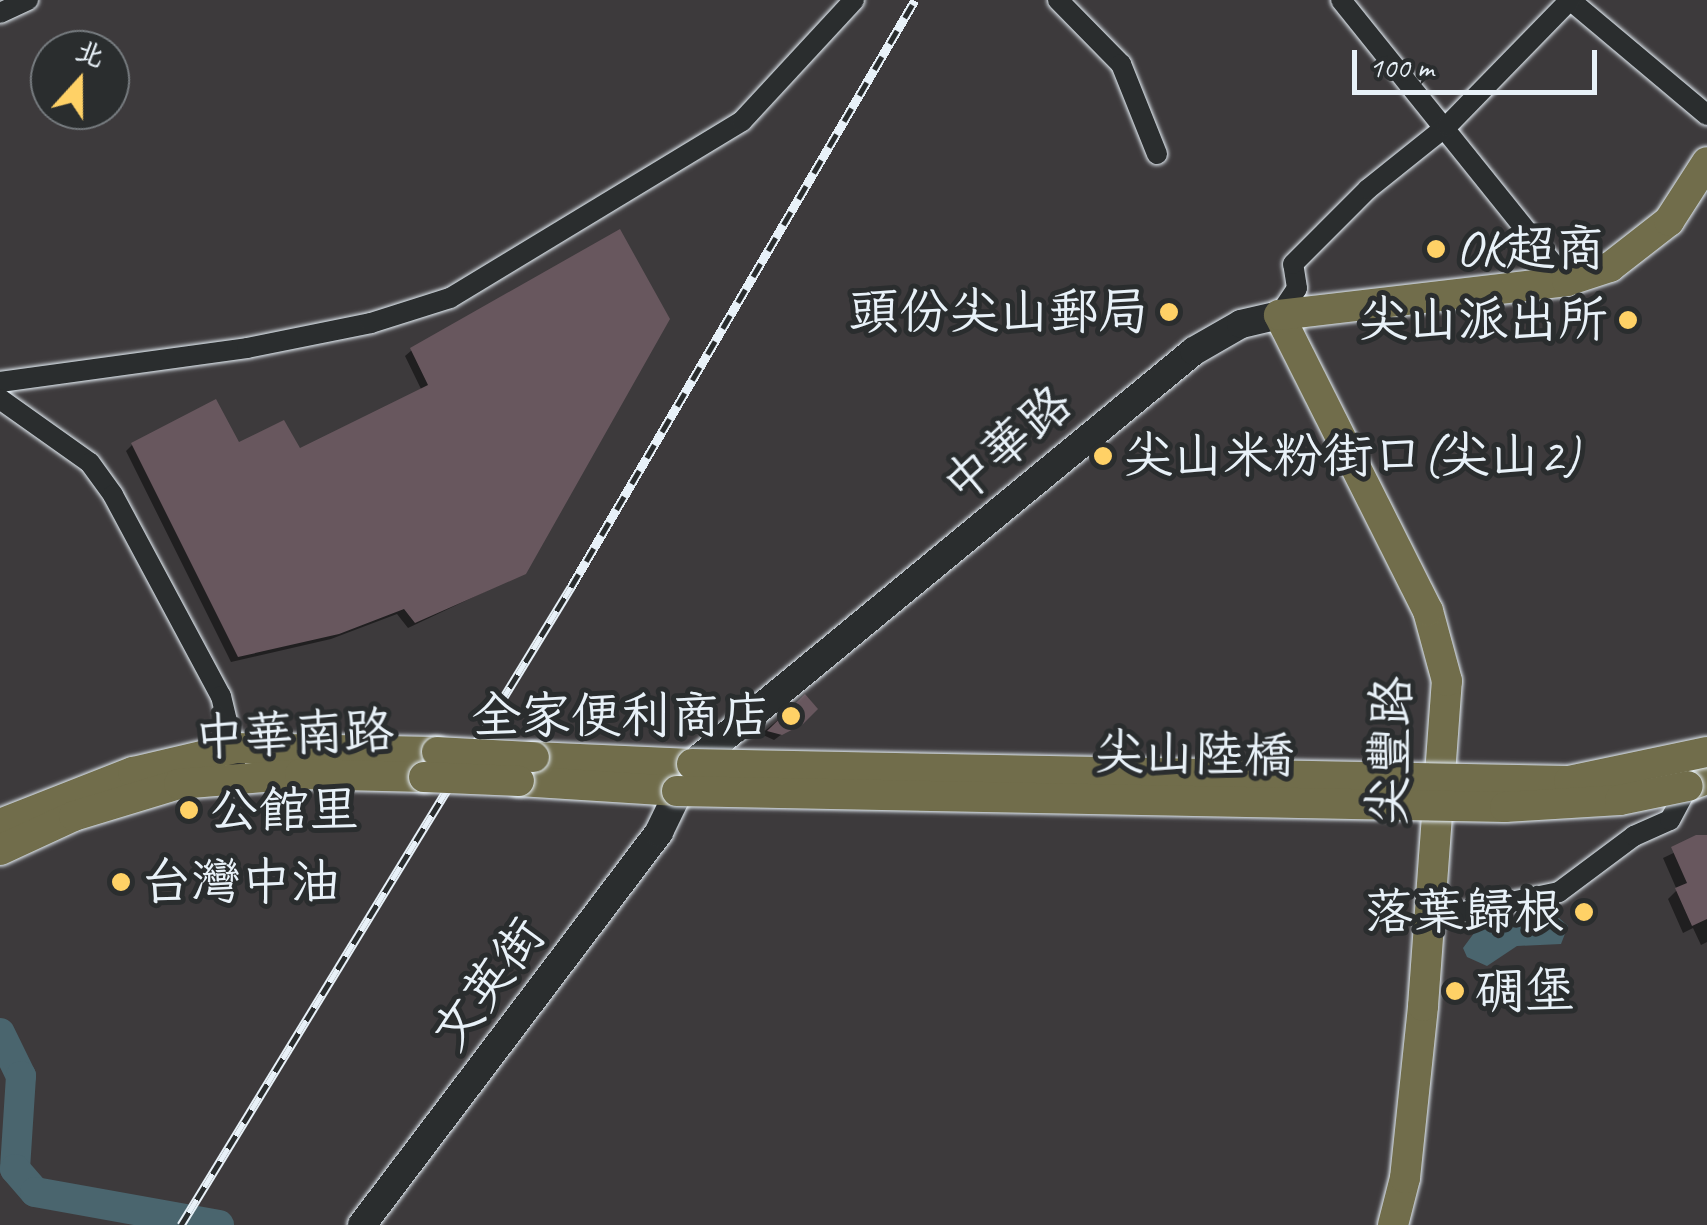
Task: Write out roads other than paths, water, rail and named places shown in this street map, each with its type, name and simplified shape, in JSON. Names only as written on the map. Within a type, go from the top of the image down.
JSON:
[{"type":"main road","name":"中華路","points":[[1279,315],[1567,281],[1610,266],[1643,245],[1669,220],[1707,162]]},
{"type":"main road","name":"尖豐路","points":[[1279,315],[1440,641],[1447,681],[1405,1178],[1393,1225]]},
{"type":"main road","name":"尖山陸橋","points":[[692,764],[1569,781],[1707,752]]},
{"type":"main road","name":"中華南路","points":[[2,838],[95,797],[236,762],[526,769]]},
{"type":"main road","points":[[526,769],[692,764]]},
{"type":"main road","points":[[526,769],[677,791]]},
{"type":"main road","name":"尖山陸橋","points":[[677,791],[1505,807],[1620,800],[1698,783]]},
{"type":"street","points":[[0,14],[28,0]]},
{"type":"street","points":[[0,382],[246,348],[372,323],[450,298],[742,121],[854,0]]},
{"type":"street","points":[[1058,0],[1121,64],[1157,154]]},
{"type":"street","points":[[1341,0],[1448,125],[1567,281]]},
{"type":"street","points":[[1279,315],[1297,288],[1293,264],[1368,189],[1448,125],[1570,0],[1707,115]]},
{"type":"street","name":"中華路","points":[[677,791],[692,764],[1194,350],[1241,324],[1279,315]]},
{"type":"street","points":[[0,400],[90,463],[113,495],[221,696],[236,762]]},
{"type":"street","points":[[1427,912],[1476,911],[1560,892],[1634,836],[1670,820],[1698,783]]},
{"type":"street","name":"文英街","points":[[362,1225],[658,832],[677,791]]},
{"type":"water","points":[[1550,910],[1568,926],[1561,944],[1517,946],[1487,966],[1467,957],[1463,948],[1477,929],[1520,927]]},
{"type":"waterway","points":[[0,1033],[21,1076],[15,1169],[35,1192],[219,1225]]},
{"type":"railway","points":[[181,1225],[571,587],[915,0]]},
{"type":"place","name":"OK超商","points":[[1436,249]]},
{"type":"place","name":"頭份尖山郵局","points":[[1169,312]]},
{"type":"place","name":"尖山派出所","points":[[1628,320]]},
{"type":"place","name":"尖山米粉街口(尖山2)","points":[[1103,456]]},
{"type":"place","name":"全家便利商店","points":[[791,716]]},
{"type":"place","name":"公館里","points":[[189,810]]},
{"type":"place","name":"台灣中油","points":[[121,882]]},
{"type":"place","name":"落葉歸根","points":[[1584,912]]},
{"type":"place","name":"碉堡","points":[[1455,991]]}]
